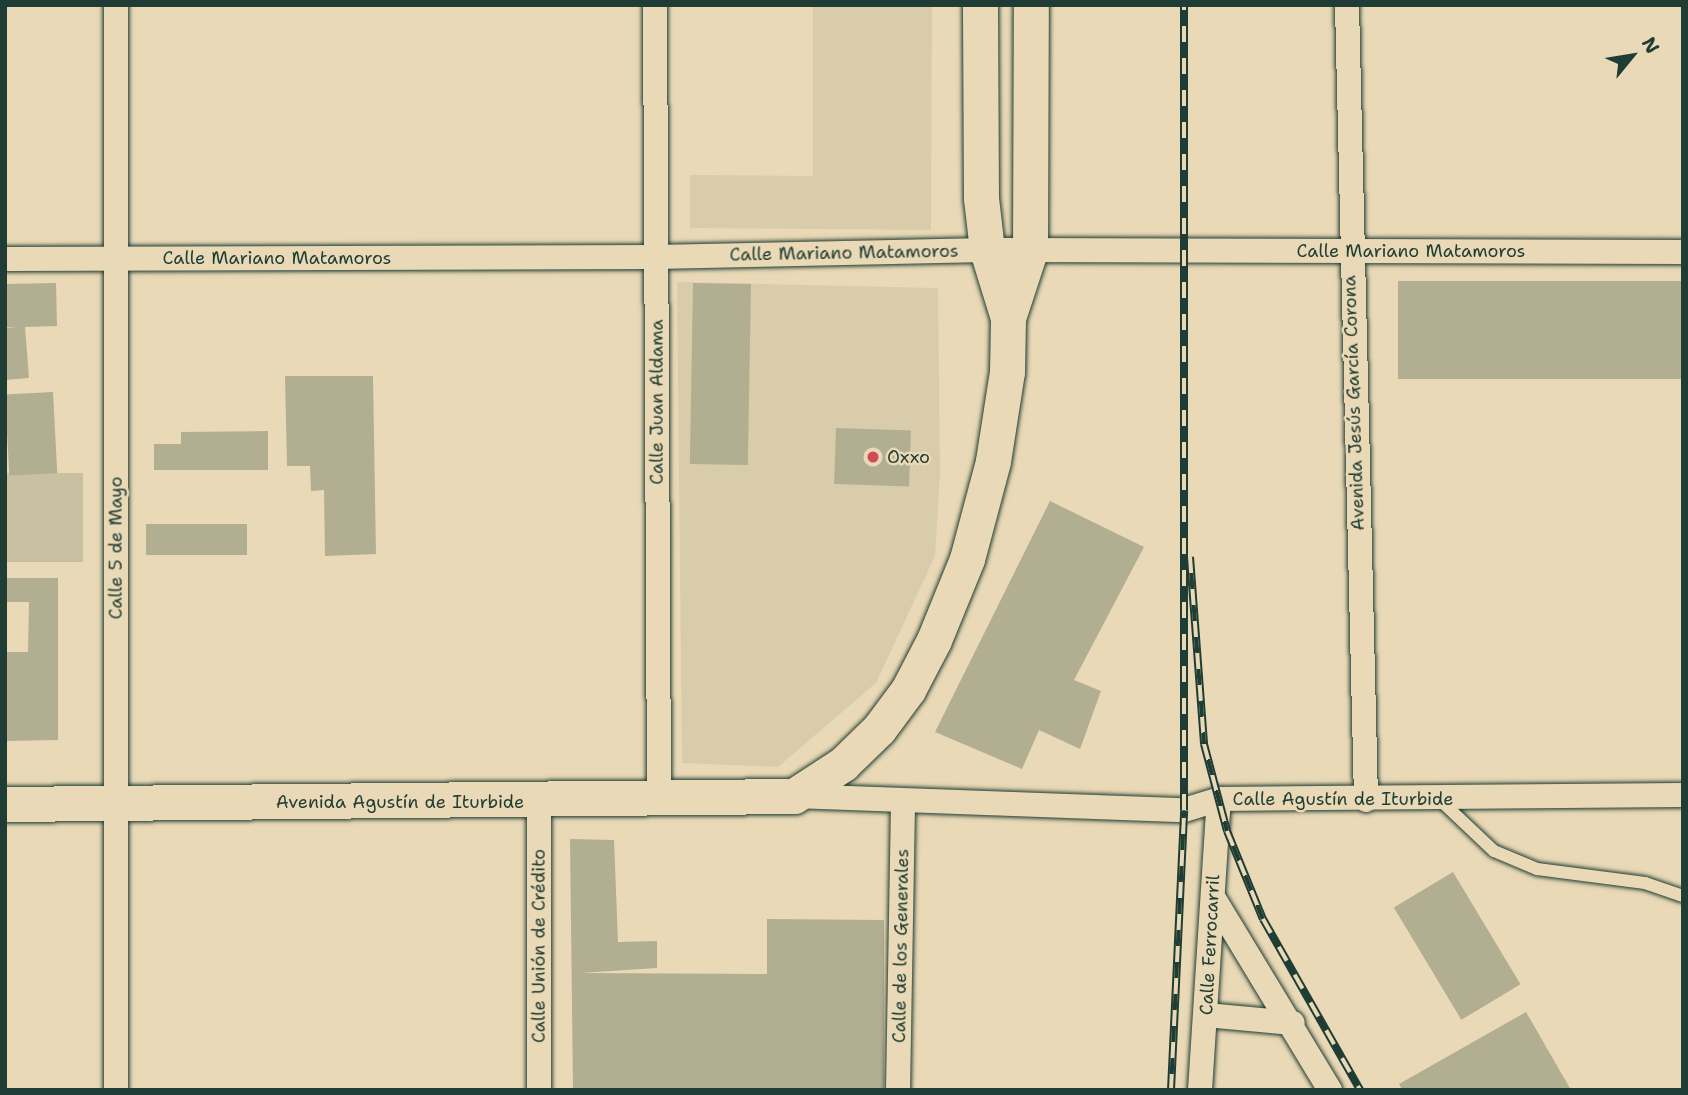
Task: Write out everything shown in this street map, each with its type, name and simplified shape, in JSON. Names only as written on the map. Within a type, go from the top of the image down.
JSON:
[{"type":"street","name":"Calle 5 de Mayo","points":[[116,5],[116,1090]]},
{"type":"street","name":"Calle Juan Aldama","points":[[655,5],[659,800]]},
{"type":"street","points":[[794,796],[843,764],[879,729],[908,690],[934,640],[967,559],[993,461],[1007,372],[1007,318],[986,250],[981,198],[980,5]]},
{"type":"street","points":[[1007,318],[1030,251],[1031,5]]},
{"type":"street","name":"Avenida Jesús García Corona","points":[[1348,5],[1350,251],[1366,800]]},
{"type":"street","name":"Calle Mariano Matamoros","points":[[5,259],[656,257],[986,250],[1683,252]]},
{"type":"street","name":"Calle Agustín de Iturbide","points":[[794,796],[903,803],[1184,810],[1219,799],[1366,800],[1683,794]]},
{"type":"street","name":"Avenida Agustín de Iturbide","points":[[5,804],[539,802],[794,796]]},
{"type":"street","name":"Calle Ferrocarril","points":[[1200,1090],[1219,799]]},
{"type":"street","name":"Calle Unión de Crédito","points":[[539,802],[539,1090]]},
{"type":"street","name":"Calle de los Generales","points":[[898,1090],[903,803]]},
{"type":"street","points":[[1213,897],[1293,1023],[1330,1090]]},
{"type":"street","points":[[1206,1016],[1293,1023]]},
{"type":"lane","points":[[1439,799],[1494,851],[1537,869],[1645,883],[1683,896]]},
{"type":"shaded area","points":[[813,5],[932,5],[931,230],[690,228],[690,175],[813,176]]},
{"type":"shaded area","points":[[677,282],[938,288],[940,473],[935,556],[876,683],[778,767],[682,763]]},
{"type":"shaded area","points":[[5,473],[83,473],[83,562],[5,562]]},
{"type":"building","points":[[1398,281],[1683,281],[1683,379],[1398,379]]},
{"type":"building","points":[[56,283],[57,326],[25,327],[29,378],[5,380],[5,328],[17,328],[5,327],[5,284]]},
{"type":"building","points":[[693,283],[751,284],[748,465],[690,464]]},
{"type":"building","points":[[285,376],[373,376],[376,554],[325,556],[324,490],[311,491],[310,466],[287,466]]},
{"type":"building","points":[[53,392],[57,473],[9,475],[5,395]]},
{"type":"building","name":"Oxxo","points":[[836,428],[911,431],[909,487],[834,484]]},
{"type":"building","points":[[268,431],[268,470],[154,470],[154,444],[181,444],[181,432]]},
{"type":"building","points":[[1050,501],[1144,547],[1074,680],[1101,691],[1080,749],[1039,730],[1022,769],[935,732]]},
{"type":"building","points":[[146,524],[247,524],[247,555],[146,555]]},
{"type":"building","points":[[7,578],[58,578],[58,740],[5,741],[5,652],[28,652],[29,602],[7,602]]},
{"type":"building","points":[[570,839],[614,840],[618,942],[657,941],[657,968],[581,973],[767,974],[767,919],[884,920],[884,1090],[573,1090]]},
{"type":"building","points":[[1453,872],[1520,984],[1461,1020],[1394,908]]},
{"type":"building","points":[[1526,1012],[1571,1090],[1402,1090],[1399,1084]]},
{"type":"railway","points":[[1171,1090],[1184,810],[1184,5]]},
{"type":"railway","points":[[1190,557],[1204,744],[1227,831],[1263,919],[1360,1090]]},
{"type":"place","name":"Oxxo","points":[[873,457]]}]
